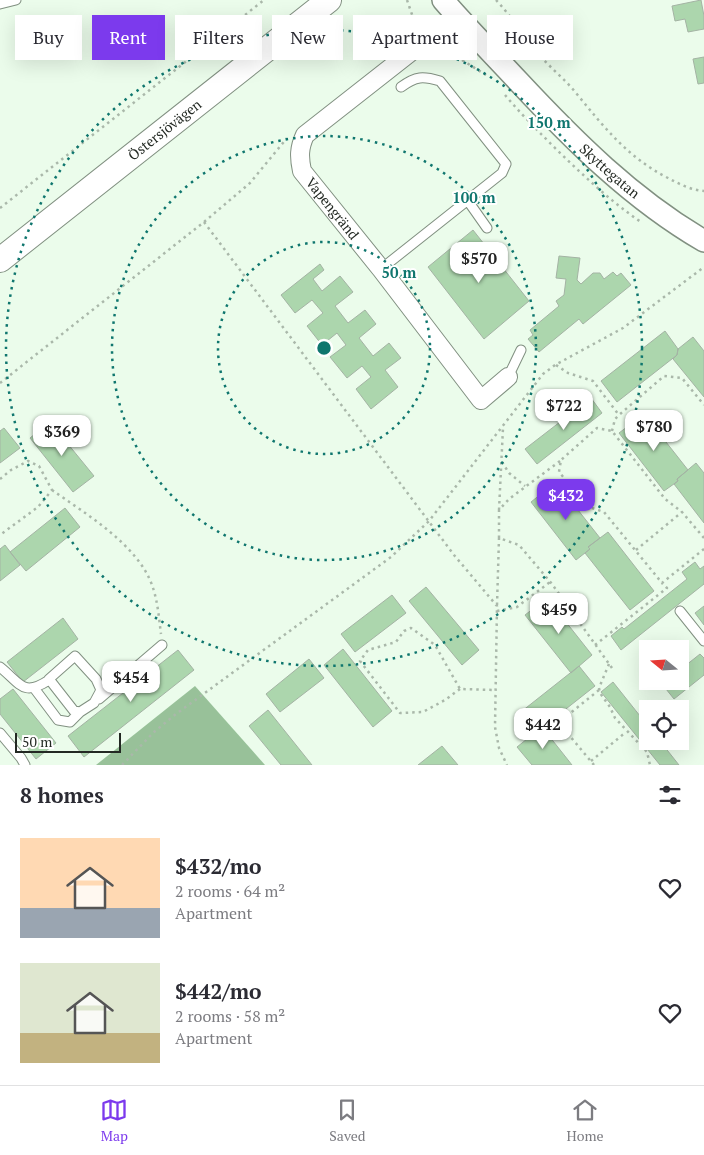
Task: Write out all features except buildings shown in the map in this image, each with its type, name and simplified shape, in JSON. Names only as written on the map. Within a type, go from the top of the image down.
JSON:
[{"type":"main road","name":"Östersjövägen","points":[[0,260],[329,0]]},
{"type":"street","name":"Skyttegatan","points":[[449,7],[554,120],[596,160],[663,216],[704,241]]},
{"type":"street","name":"Vapengränd","points":[[449,7],[426,40],[305,135],[300,147],[299,159],[302,171],[381,269],[481,400],[508,377]]},
{"type":"lane","points":[[0,4],[16,0]]},
{"type":"lane","points":[[381,269],[502,173],[506,164],[440,81],[424,76],[410,80],[401,87]]},
{"type":"lane","points":[[468,201],[487,228]]},
{"type":"lane","points":[[508,377],[521,350]]},
{"type":"lane","points":[[680,611],[704,640]]},
{"type":"lane","points":[[34,688],[58,720],[70,722],[162,645]]},
{"type":"lane","points":[[0,667],[18,684],[28,689],[34,688],[50,679],[75,656],[96,679],[101,690],[94,702]]},
{"type":"lane","points":[[50,679],[74,711],[80,712]]},
{"type":"lane","points":[[0,732],[25,765]]},
{"type":"path","points":[[0,208],[264,0]]},
{"type":"path","points":[[407,0],[412,15]]},
{"type":"path","points":[[496,0],[540,56],[558,72],[610,135],[628,152],[653,171],[676,182],[704,191]]},
{"type":"path","points":[[0,383],[204,222],[454,555],[497,608]]},
{"type":"path","points":[[122,765],[154,732],[176,714],[391,558],[429,521],[543,374],[623,328],[704,267]]},
{"type":"path","points":[[556,365],[568,373],[593,381],[619,415]]},
{"type":"path","points":[[612,431],[615,419],[664,376],[682,378],[704,405]]},
{"type":"path","points":[[503,426],[495,690],[496,727],[499,748],[507,765]]},
{"type":"path","points":[[499,510],[509,499],[561,460],[598,428],[612,431],[665,498],[682,512],[704,538]]},
{"type":"path","points":[[561,460],[559,472],[589,507],[604,512],[667,588],[595,645]]},
{"type":"path","points":[[0,479],[11,470],[28,461],[39,466],[52,490],[100,524],[132,553],[153,586],[158,606],[162,645]]},
{"type":"path","points":[[501,461],[509,473],[525,486]]},
{"type":"path","points":[[0,535],[38,507],[52,490]]},
{"type":"path","points":[[636,550],[682,512]]},
{"type":"path","points":[[500,538],[519,545],[550,582],[612,668]]},
{"type":"path","points":[[662,583],[704,549]]},
{"type":"path","points":[[497,608],[517,607],[550,582]]},
{"type":"path","points":[[460,689],[435,645],[411,628],[404,631],[396,642],[368,650],[360,661],[400,713],[424,712],[460,689],[495,690]]},
{"type":"path","points":[[594,765],[564,729],[568,725],[563,719],[599,690],[609,664]]},
{"type":"path","points":[[599,690],[615,718],[647,752],[650,765]]},
{"type":"path","points":[[591,761],[627,731]]},
{"type":"green space","points":[[195,686],[265,765],[96,765]]}]
